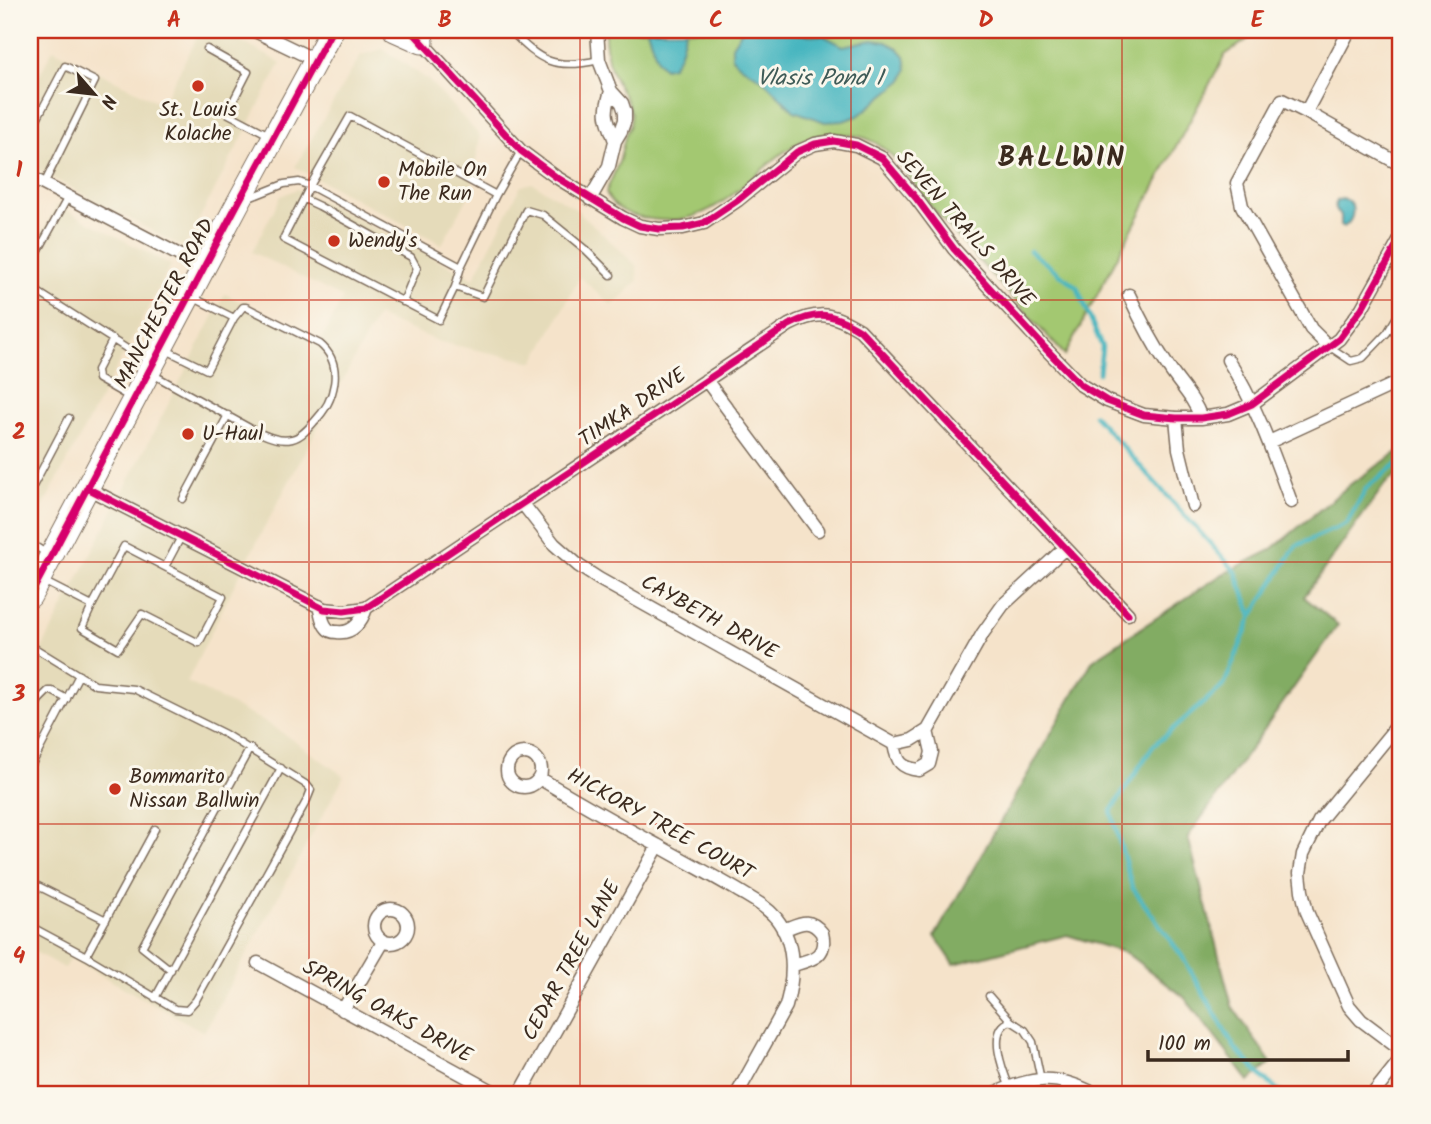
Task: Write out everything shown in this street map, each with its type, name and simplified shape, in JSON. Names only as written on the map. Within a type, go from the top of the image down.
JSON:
[{"type":"highway","points":[[395,30],[417,36]]},
{"type":"highway","name":"MANCHESTER ROAD","points":[[34,587],[273,137],[315,60],[334,33]]},
{"type":"street","points":[[253,30],[315,60]]},
{"type":"street","points":[[590,199],[609,166],[615,141],[625,120],[622,103],[611,91],[599,60],[597,30]]},
{"type":"street","points":[[1306,112],[1349,31]]},
{"type":"street","name":"SEVEN TRAILS DRIVE","points":[[417,36],[521,150],[590,199],[640,226],[659,229],[683,228],[704,223],[738,200],[797,152],[815,144],[834,141],[856,145],[882,158],[954,249],[1082,385],[1107,401],[1143,415],[1201,418],[1228,414],[1252,404],[1339,339],[1362,308],[1401,239]]},
{"type":"street","points":[[611,91],[606,117],[615,141]]},
{"type":"street","points":[[1329,347],[1311,329],[1242,206],[1237,183],[1282,100],[1401,165]]},
{"type":"street","points":[[30,177],[204,268]]},
{"type":"street","points":[[1129,295],[1149,338],[1185,388],[1201,418]]},
{"type":"street","name":"TIMKA DRIVE","points":[[87,488],[324,609],[344,611],[366,608],[789,325],[805,317],[819,315],[834,317],[860,330],[1128,614]]},
{"type":"street","points":[[1228,360],[1244,385],[1291,502]]},
{"type":"street","points":[[706,380],[818,530]]},
{"type":"street","points":[[1269,442],[1401,381]]},
{"type":"street","points":[[1176,418],[1179,449],[1193,506]]},
{"type":"street","name":"CAYBETH DRIVE","points":[[523,504],[554,544],[579,566],[894,744],[899,761],[907,769],[919,770],[929,764],[932,752],[927,731]]},
{"type":"street","points":[[894,744],[912,740],[927,731],[983,633],[1003,605],[1065,548]]},
{"type":"street","name":"TIMKA DRIVE","points":[[319,606],[323,621],[328,629],[335,632],[345,632],[356,626],[366,608]]},
{"type":"street","points":[[1401,721],[1319,821],[1303,854],[1300,873],[1307,912],[1349,1006],[1361,1020],[1401,1050]]},
{"type":"street","name":"HICKORY TREE COURT","points":[[539,778],[704,869],[762,905],[776,918],[783,930]]},
{"type":"street","name":"CEDAR TREE LANE","points":[[520,1094],[658,846]]},
{"type":"street","points":[[737,1094],[786,1006],[793,965],[783,930],[806,922],[812,924],[822,933],[820,953],[809,961],[793,965]]},
{"type":"street","points":[[343,1010],[383,942]]},
{"type":"street","name":"SPRING OAKS DRIVE","points":[[258,963],[498,1094]]},
{"type":"street","points":[[1373,1094],[1401,1059]]},
{"type":"street","points":[[993,1094],[1041,1080],[1055,1079],[1070,1082],[1095,1094]]},
{"type":"lane","points":[[510,30],[535,54],[552,62],[570,65],[599,60]]},
{"type":"lane","points":[[207,49],[248,72],[227,113],[273,137]]},
{"type":"lane","points":[[30,132],[65,66],[95,80],[44,184]]},
{"type":"lane","points":[[496,195],[350,116],[283,239],[439,320],[455,288],[461,267],[521,150]]},
{"type":"lane","points":[[238,203],[284,184],[299,182],[461,267]]},
{"type":"lane","points":[[30,266],[68,197]]},
{"type":"lane","points":[[304,199],[411,257],[417,268],[403,302]]},
{"type":"lane","points":[[455,288],[483,297],[526,210],[543,215],[586,250],[611,275]]},
{"type":"lane","points":[[30,287],[113,339],[155,361],[228,415],[271,438],[295,438],[307,430],[318,419],[335,384],[334,365],[320,344],[246,307],[234,318],[208,370],[155,361]]},
{"type":"lane","points":[[189,296],[234,318]]},
{"type":"lane","points":[[1329,347],[1351,361],[1363,359],[1387,332],[1401,310]]},
{"type":"lane","points":[[113,339],[96,374],[98,379],[134,399]]},
{"type":"lane","points":[[183,499],[228,415]]},
{"type":"lane","points":[[30,492],[69,418]]},
{"type":"lane","points":[[165,568],[181,537]]},
{"type":"lane","points":[[30,543],[51,555]]},
{"type":"lane","points":[[124,546],[223,597],[199,643],[142,614],[118,649],[82,628],[92,606],[124,546]]},
{"type":"lane","points":[[34,587],[92,606]]},
{"type":"lane","points":[[30,646],[95,685],[134,689],[225,734],[311,790],[196,1000],[187,1010],[175,1009],[30,926]]},
{"type":"lane","points":[[30,768],[79,675]]},
{"type":"lane","points":[[30,718],[39,700],[48,691],[67,699]]},
{"type":"lane","points":[[171,970],[142,947],[250,748]]},
{"type":"lane","points":[[155,998],[281,768]]},
{"type":"lane","points":[[86,956],[155,829]]},
{"type":"lane","points":[[30,882],[106,920]]},
{"type":"lane","points":[[989,996],[1011,1021],[1025,1030],[1033,1042],[1041,1080]]},
{"type":"lane","points":[[1010,1088],[998,1049],[1001,1028],[1011,1021]]},
{"type":"shaded area","points":[[201,30],[219,30],[281,63],[185,246],[30,166],[30,93],[53,49],[162,104]]},
{"type":"shaded area","points":[[383,49],[429,81],[480,136],[471,192],[442,244],[295,167],[361,55]]},
{"type":"shaded area","points":[[532,183],[576,209],[637,266],[638,281],[612,306],[580,277],[534,362],[440,342],[377,316],[234,585],[187,682],[272,726],[344,776],[204,1032],[70,958],[64,968],[30,949],[30,672],[225,294],[321,341],[343,298],[252,252],[281,196],[297,189],[474,278],[521,186]]},
{"type":"shaded area","points":[[57,205],[171,265],[30,531],[30,257]]},
{"type":"green space","points":[[605,30],[1261,30],[1225,55],[1065,355],[942,219],[891,155],[864,138],[833,134],[802,141],[776,158],[729,197],[697,215],[679,220],[659,220],[632,215],[618,208],[606,192],[619,162],[631,114],[608,61]]},
{"type":"green space","points":[[1401,450],[1401,472],[1385,484],[1304,597],[1338,625],[1188,837],[1232,1006],[1271,1063],[1249,1081],[1184,997],[1126,953],[1067,935],[954,964],[935,936],[1093,660],[1221,575],[1271,550],[1352,483]]},
{"type":"water","points":[[647,30],[686,30],[679,56],[672,66],[664,68],[658,62]]},
{"type":"water","name":"Vlasis Pond 1","points":[[742,30],[787,30],[824,36],[843,46],[873,40],[886,42],[898,48],[905,56],[907,69],[903,80],[858,116],[843,121],[825,122],[794,111],[762,79],[732,58],[732,46]]},
{"type":"water","points":[[1341,199],[1350,203],[1353,211],[1344,227],[1335,208],[1337,201]]},
{"type":"waterway","points":[[1030,251],[1077,287],[1102,347],[1099,373]]},
{"type":"waterway","points":[[1094,415],[1236,572],[1252,616],[1224,685],[1153,746],[1111,811],[1132,887],[1182,956],[1235,1048],[1264,1079],[1283,1094]]},
{"type":"waterway","points":[[1252,616],[1296,546],[1347,523],[1367,487],[1401,461]]},
{"type":"cycle path","points":[[30,596],[332,30]]},
{"type":"cycle path","points":[[411,30],[521,151],[556,177],[640,226],[659,229],[683,228],[704,223],[738,200],[797,152],[815,144],[834,141],[856,145],[882,158],[954,249],[1081,385],[1107,401],[1144,415],[1201,418],[1228,414],[1252,404],[1339,339],[1362,308],[1401,238]]},
{"type":"cycle path","points":[[87,488],[324,609],[344,611],[366,608],[789,325],[809,317],[825,316],[841,320],[860,330],[1128,614]]},
{"type":"place","name":"St. Louis Kolache","points":[[198,86]]},
{"type":"place","name":"Mobile On The Run","points":[[384,182]]},
{"type":"place","name":"Wendy's","points":[[334,241]]},
{"type":"place","name":"U-Haul","points":[[188,434]]},
{"type":"place","name":"Bommarito Nissan Ballwin","points":[[115,789]]},
{"type":"district","name":"BALLWIN","points":[[1062,158]]}]
